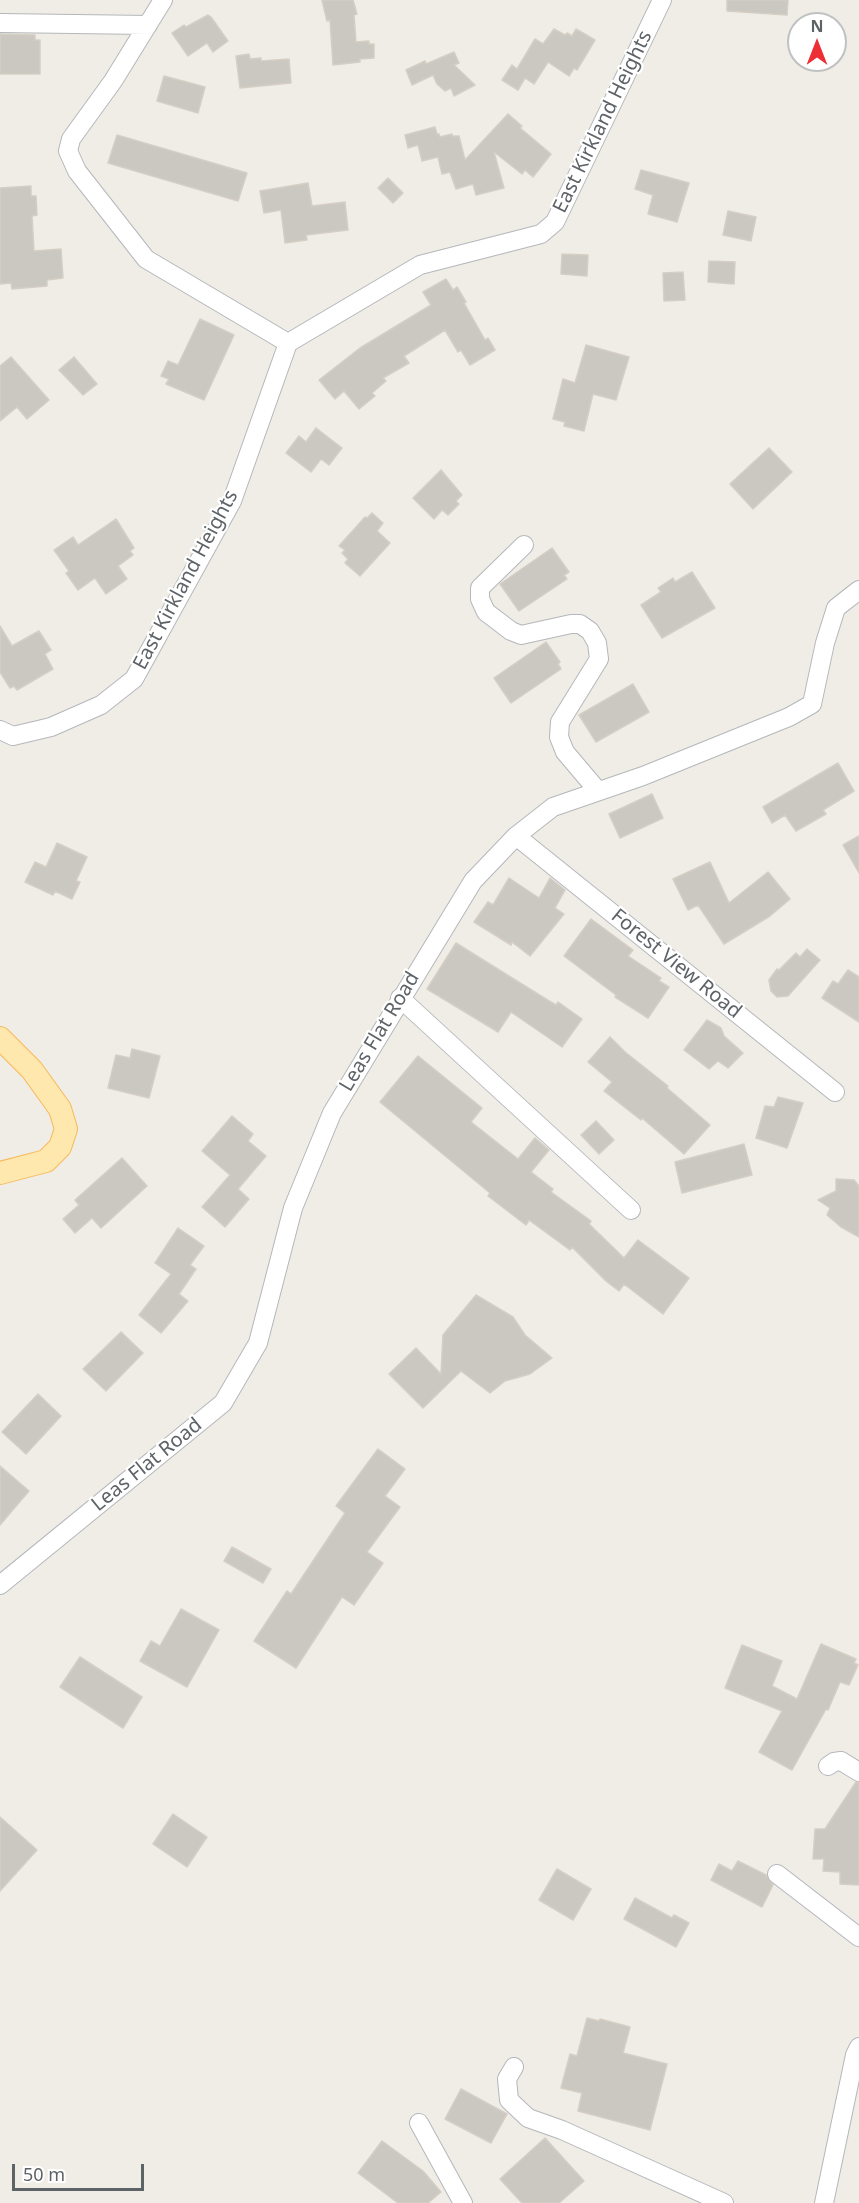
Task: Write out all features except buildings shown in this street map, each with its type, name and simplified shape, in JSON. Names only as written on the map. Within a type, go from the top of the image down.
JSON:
[{"type":"main road","points":[[0,1038],[32,1070],[60,1109],[66,1130],[60,1147],[46,1161],[0,1173]]},
{"type":"street","points":[[164,0],[113,81],[71,139],[68,151],[77,171],[146,259],[288,343]]},
{"type":"street","name":"East Kirkland Heights","points":[[0,730],[13,736],[51,727],[101,705],[134,679],[232,501],[288,343],[420,265],[541,234],[555,222],[662,0]]},
{"type":"street","points":[[0,23],[148,25]]},
{"type":"street","points":[[524,545],[480,588],[480,599],[486,612],[511,631],[521,635],[571,624],[580,624],[590,631],[597,643],[598,659],[560,722],[559,736],[566,752],[598,791]]},
{"type":"street","name":"Leas Flat Road","points":[[0,1585],[223,1402],[258,1343],[293,1208],[332,1113],[473,880],[516,836],[553,807],[643,776],[789,717],[812,704],[825,643],[836,608],[859,590]]},
{"type":"street","name":"Forest View Road","points":[[516,836],[835,1092]]},
{"type":"street","points":[[400,998],[631,1210]]},
{"type":"street","points":[[828,1766],[841,1761],[859,1772]]},
{"type":"street","points":[[777,1875],[859,1937]]},
{"type":"street","points":[[825,2203],[855,2055],[859,2047]]},
{"type":"street","points":[[514,2067],[507,2079],[509,2100],[528,2118],[562,2130],[724,2203]]},
{"type":"street","points":[[419,2123],[463,2203]]}]
